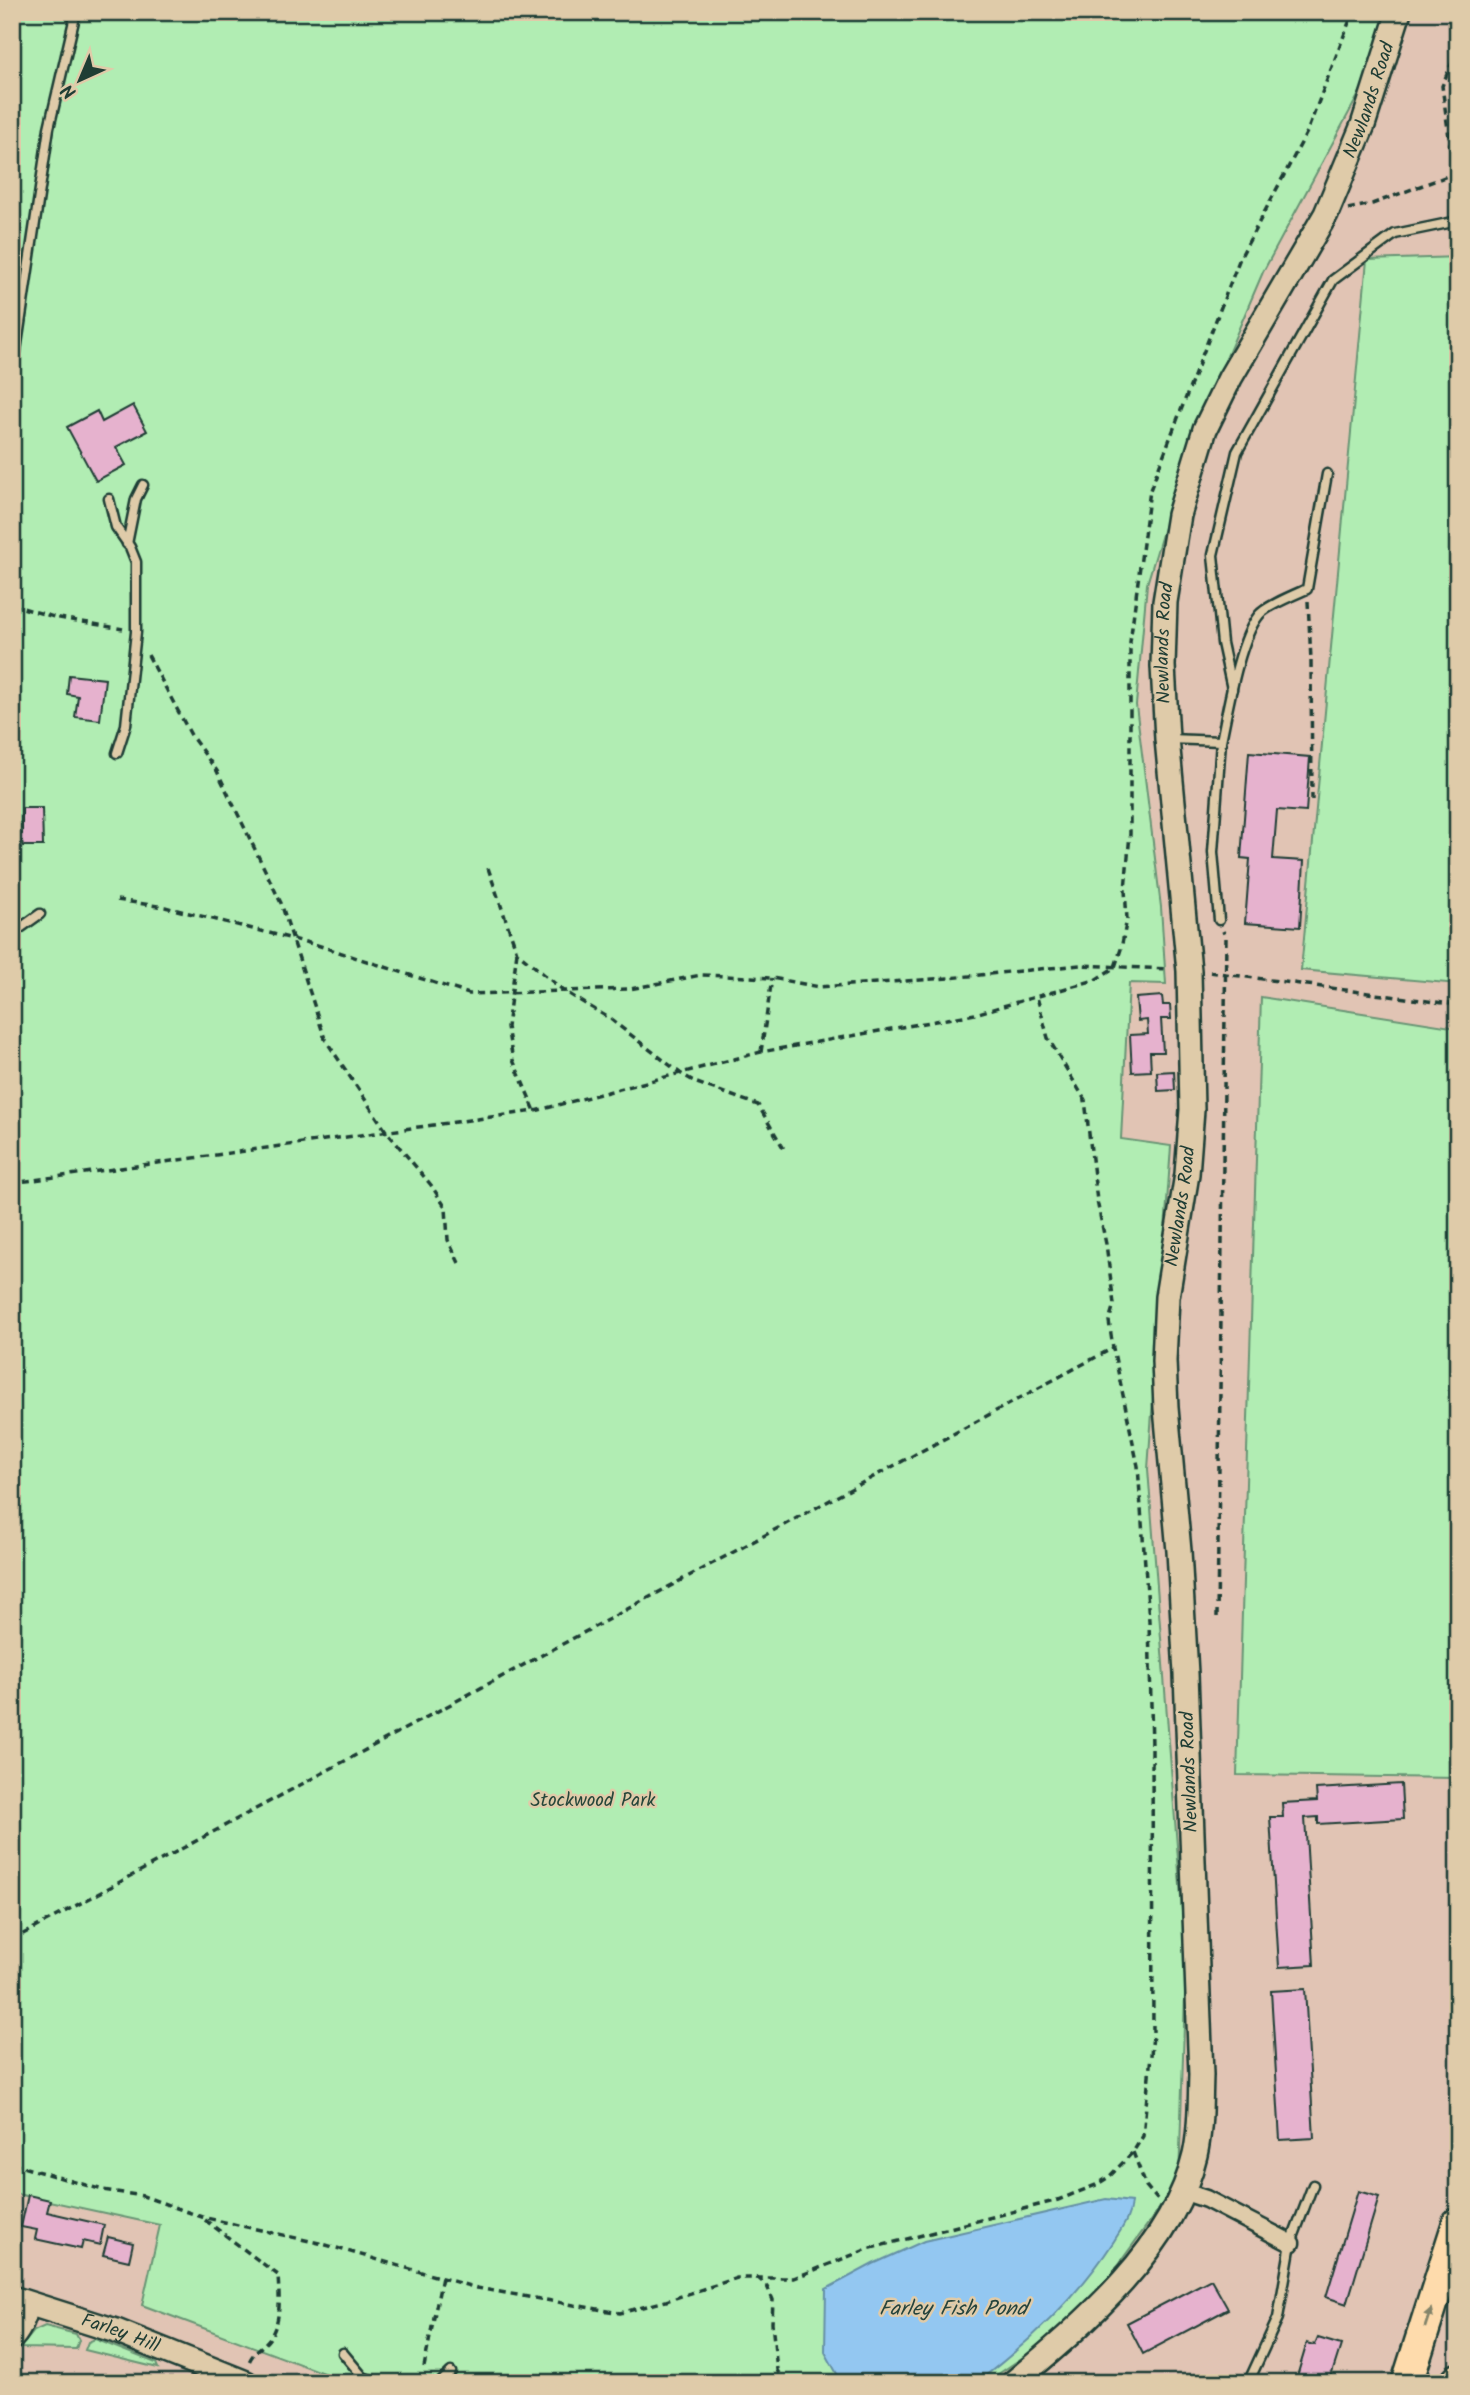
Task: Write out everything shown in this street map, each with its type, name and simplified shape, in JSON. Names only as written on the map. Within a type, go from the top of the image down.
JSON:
[{"type":"highway","points":[[1407,2383],[1458,2223]]},
{"type":"main road","name":"Newlands Road","points":[[1013,2383],[1100,2308],[1131,2272],[1171,2213],[1189,2174],[1197,2143],[1201,2075],[1186,1674],[1164,1361],[1167,1297],[1187,1174],[1192,1110],[1189,971],[1167,739],[1163,666],[1165,603],[1179,516],[1206,429],[1230,378],[1326,214],[1363,125],[1399,12]]},
{"type":"main road","name":"Farley Hill","points":[[22,2301],[116,2331],[207,2375],[252,2374]]},
{"type":"street","points":[[1182,2190],[1206,2199],[1291,2243]]},
{"type":"street","name":"Farley Hill","points":[[12,2342],[18,2338],[25,2325],[22,2301]]},
{"type":"lane","points":[[12,379],[48,128],[76,12]]},
{"type":"lane","points":[[1232,689],[1222,643],[1213,555],[1237,452],[1333,280],[1395,234],[1458,221]]},
{"type":"lane","points":[[1219,920],[1213,852],[1222,741],[1232,689],[1245,644],[1260,613],[1307,589],[1326,474]]},
{"type":"lane","points":[[127,544],[136,499],[143,485]]},
{"type":"lane","points":[[108,499],[116,527],[136,562],[136,632],[126,725],[117,753]]},
{"type":"lane","points":[[1167,739],[1222,741]]},
{"type":"lane","points":[[12,934],[40,914]]},
{"type":"lane","points":[[1248,2383],[1278,2318],[1291,2243],[1313,2185]]},
{"type":"lane","points":[[343,2353],[363,2377],[379,2383]]},
{"type":"lane","points":[[440,2383],[451,2372]]},
{"type":"path","points":[[1326,214],[1372,204],[1456,173],[1442,86],[1458,48]]},
{"type":"path","points":[[1307,589],[1311,660],[1312,802]]},
{"type":"path","points":[[12,605],[54,617],[136,632],[192,737],[217,771],[281,903],[326,1040],[386,1131],[431,1185],[446,1208],[448,1240],[459,1263]]},
{"type":"path","points":[[12,814],[22,823]]},
{"type":"path","points":[[12,1183],[535,1111],[761,1052],[975,1014],[1095,980],[1115,967],[1121,949],[1127,919],[1125,890],[1130,834]]},
{"type":"path","points":[[488,869],[517,952],[507,1027],[513,1060],[535,1111]]},
{"type":"path","points":[[117,900],[165,907],[317,945],[470,994],[630,989],[701,975],[772,978],[819,987],[1080,965],[1224,974],[1458,1005]]},
{"type":"path","points":[[1217,1617],[1226,938],[1219,920]]},
{"type":"path","points":[[517,952],[564,991],[609,1018],[680,1073],[697,1083],[758,1105],[784,1149]]},
{"type":"path","points":[[761,1052],[772,978]]},
{"type":"path","points":[[12,2164],[103,2190],[143,2196],[202,2217],[319,2243],[478,2288],[620,2313],[737,2278],[794,2278],[868,2249],[1058,2200],[1102,2181],[1133,2152],[1143,2136],[1153,2035],[1149,1621],[1139,1466],[1109,1321],[1114,1304],[1097,1201],[1085,1100],[1048,1038],[1037,997]]},
{"type":"path","points":[[12,1940],[1113,1348]]},
{"type":"path","points":[[1133,2152],[1146,2186],[1171,2213]]},
{"type":"path","points":[[202,2217],[278,2275],[280,2311],[270,2338],[253,2353],[249,2362],[252,2374]]},
{"type":"path","points":[[424,2367],[442,2277]]},
{"type":"path","points":[[757,2277],[766,2286],[773,2300],[772,2323],[778,2370],[785,2383]]},
{"type":"green space","name":"Stockwood Park","points":[[12,12],[1388,12],[1379,57],[1263,272],[1189,445],[1147,584],[1136,705],[1161,907],[1166,984],[1129,983],[1121,1139],[1171,1146],[1148,1469],[1186,1963],[1179,2181],[1079,2319],[985,2383],[350,2383],[142,2305],[160,2225],[12,2193]]},
{"type":"green space","points":[[1458,257],[1458,984],[1301,970],[1367,260]]},
{"type":"green space","points":[[1261,997],[1458,1028],[1458,1778],[1237,1775]]},
{"type":"green space","points":[[45,2326],[76,2334],[79,2340],[76,2349],[20,2348],[34,2331]]},
{"type":"green space","points":[[95,2339],[156,2363],[158,2368],[85,2350],[88,2342]]},
{"type":"water","name":"Farley Fish Pond","points":[[1106,2199],[1131,2202],[1125,2223],[1100,2262],[1051,2318],[1015,2352],[976,2383],[842,2383],[825,2352],[826,2289],[924,2241]]},
{"type":"building","points":[[133,405],[147,431],[116,447],[126,465],[96,481],[67,427],[97,411],[102,422]]},
{"type":"building","points":[[69,675],[105,679],[100,720],[75,717],[78,696],[67,694]]},
{"type":"building","points":[[1249,752],[1310,757],[1306,812],[1277,810],[1273,859],[1304,861],[1300,927],[1245,923],[1250,859],[1241,858]]},
{"type":"building","points":[[22,808],[42,808],[43,846],[23,846],[22,841],[12,841],[12,835],[22,834]]},
{"type":"building","points":[[1162,996],[1163,1005],[1170,1005],[1171,1019],[1161,1019],[1163,1052],[1150,1052],[1151,1071],[1132,1072],[1130,1035],[1148,1034],[1147,1020],[1138,1021],[1136,998]]},
{"type":"building","points":[[1174,1071],[1175,1090],[1158,1091],[1157,1072]]},
{"type":"building","points":[[1401,1784],[1403,1819],[1318,1824],[1318,1817],[1305,1818],[1314,1965],[1279,1967],[1270,1817],[1283,1817],[1282,1803],[1317,1801],[1316,1789]]},
{"type":"building","points":[[1305,1989],[1314,2138],[1280,2140],[1271,1991]]},
{"type":"building","points":[[1358,2191],[1379,2197],[1347,2304],[1326,2297]]},
{"type":"building","points":[[28,2195],[50,2200],[47,2212],[104,2225],[100,2245],[83,2241],[81,2249],[35,2239],[37,2230],[21,2227]]},
{"type":"building","points":[[108,2237],[133,2243],[129,2261],[103,2255]]},
{"type":"building","points":[[1211,2279],[1228,2309],[1143,2354],[1127,2323]]},
{"type":"building","points":[[1318,2338],[1341,2345],[1329,2383],[1295,2383],[1307,2343],[1315,2345]]}]
